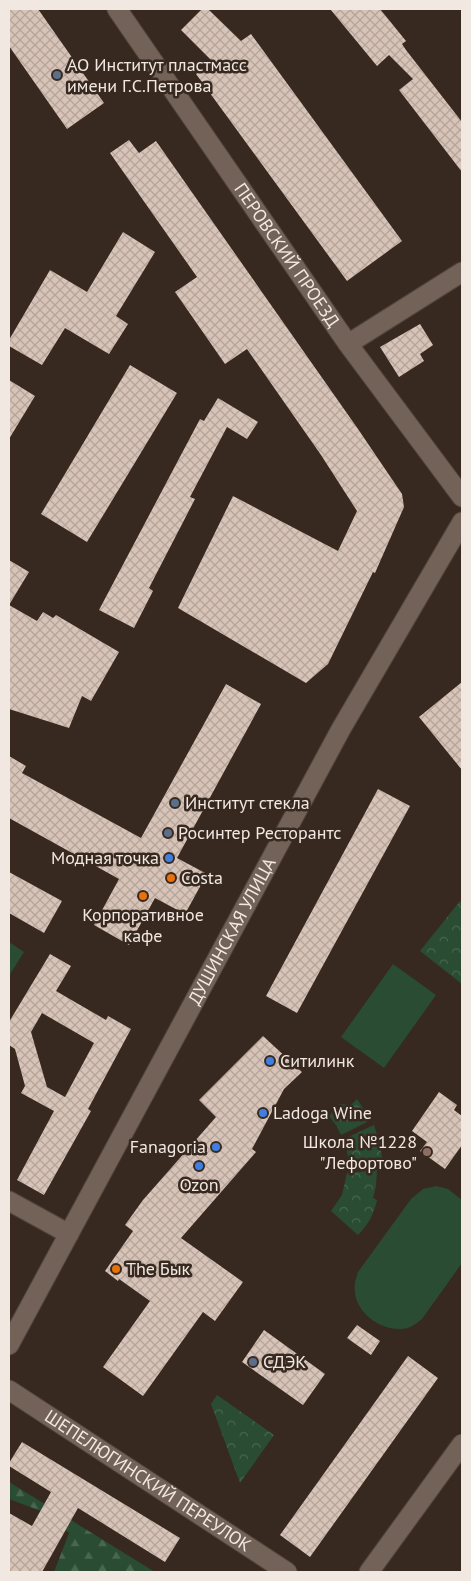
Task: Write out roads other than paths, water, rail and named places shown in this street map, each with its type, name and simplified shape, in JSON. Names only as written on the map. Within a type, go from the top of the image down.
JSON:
[{"type":"street","name":"ПЕРОВСКИЙ ПРОЕЗД","points":[[118,9],[348,344],[462,497]]},
{"type":"street","points":[[348,344],[462,272]]},
{"type":"street","name":"ДУШИНСКАЯ УЛИЦА","points":[[9,1345],[341,729],[462,522]]},
{"type":"street","points":[[9,1201],[68,1234]]},
{"type":"street","name":"ШЕПЕЛЮГИНСКИЙ ПЕРЕУЛОК","points":[[9,1390],[287,1572]]},
{"type":"street","points":[[369,1572],[462,1444]]},
{"type":"place","name":"АО Институт пластмасс имени Г.С.Петрова","points":[[57,75]]},
{"type":"place","name":"Институт стекла","points":[[175,803]]},
{"type":"place","name":"Росинтер Ресторантс","points":[[168,833]]},
{"type":"place","name":"Модная точка","points":[[169,858]]},
{"type":"place","name":"Costa","points":[[171,878]]},
{"type":"place","name":"Корпоративное кафе","points":[[143,896]]},
{"type":"place","name":"Ситилинк","points":[[270,1061]]},
{"type":"place","name":"Ladoga Wine","points":[[263,1113]]},
{"type":"place","name":"Fanagoria","points":[[216,1147]]},
{"type":"place","name":"Школа №1228 \"Лефортово\"","points":[[427,1152]]},
{"type":"place","name":"Ozon","points":[[199,1166]]},
{"type":"place","name":"The Бык","points":[[116,1269]]},
{"type":"place","name":"СДЭК","points":[[253,1362]]}]
